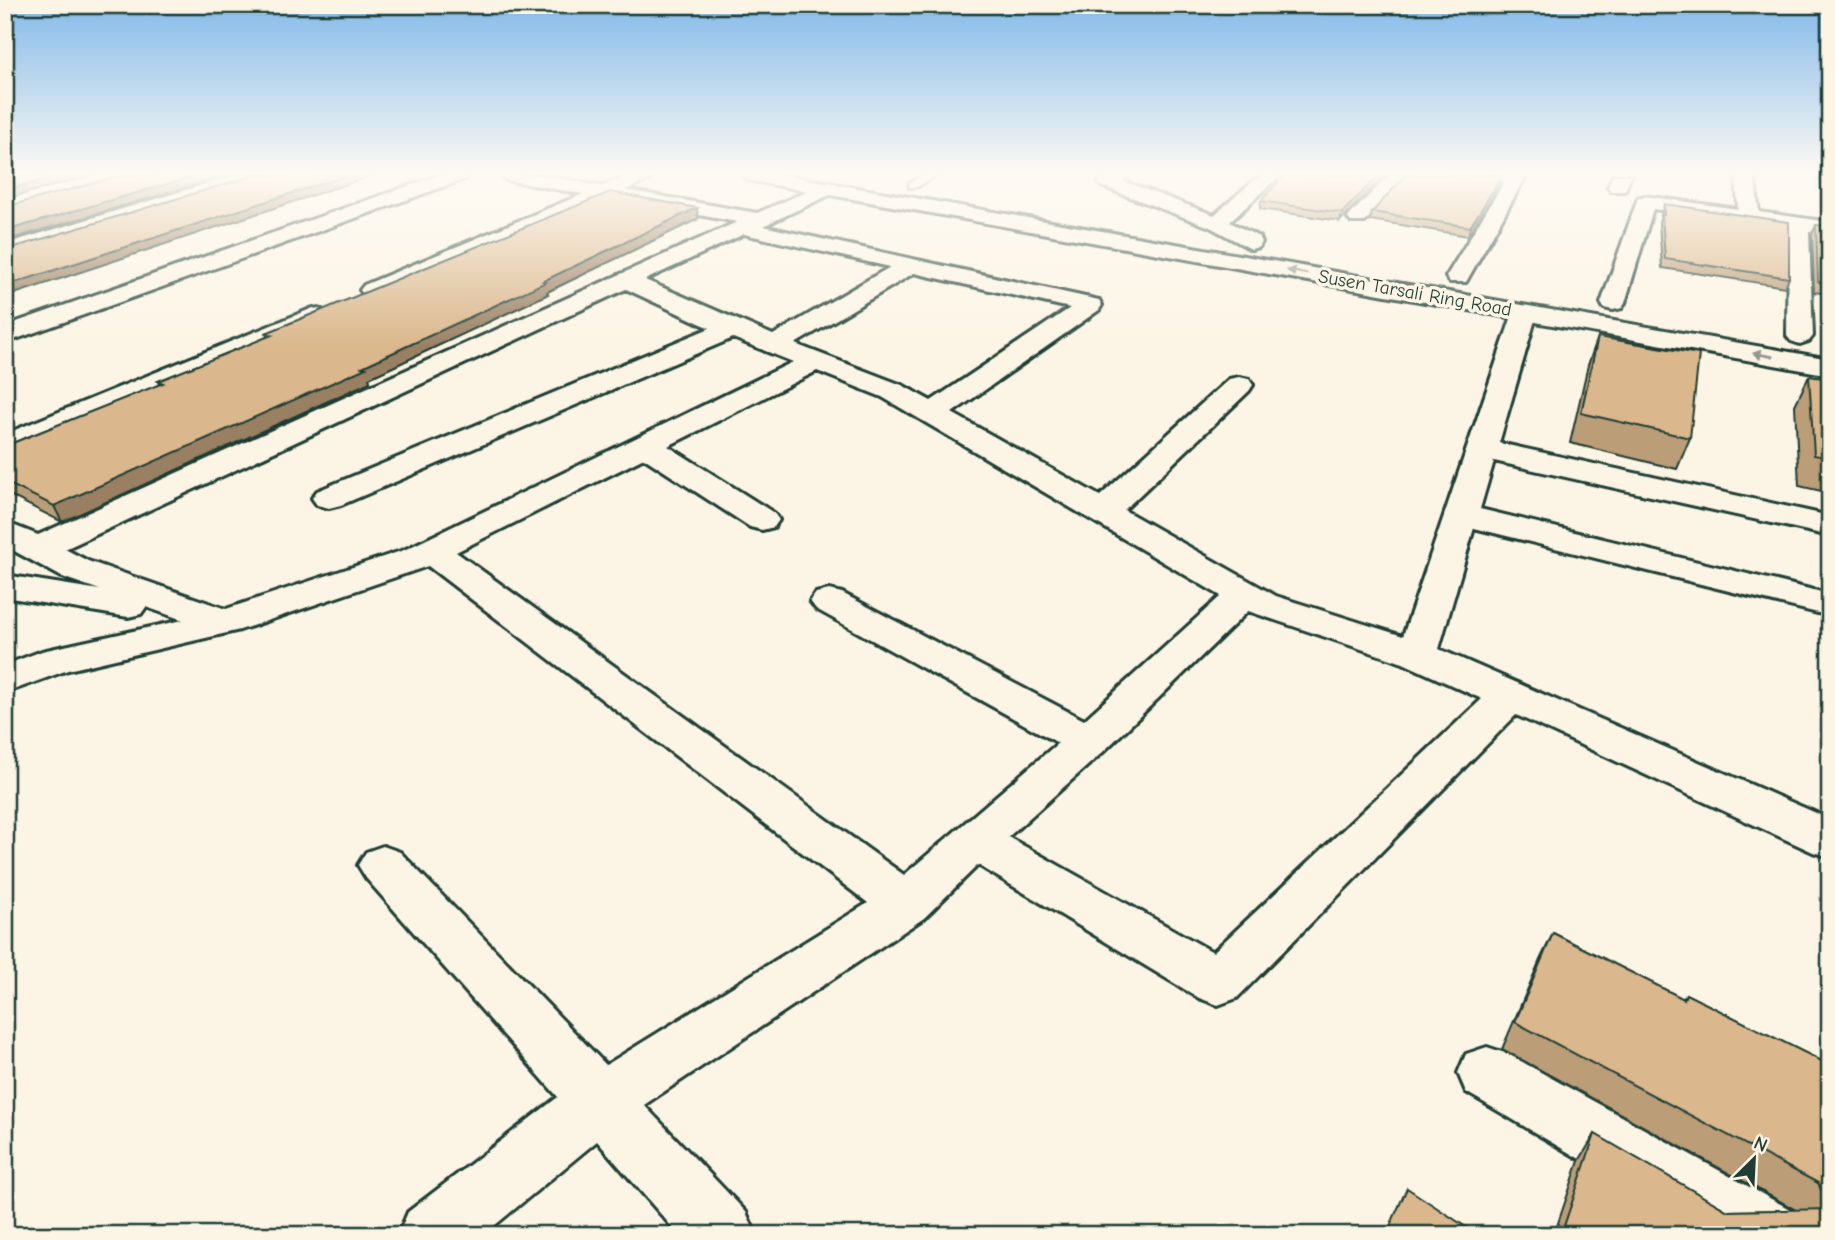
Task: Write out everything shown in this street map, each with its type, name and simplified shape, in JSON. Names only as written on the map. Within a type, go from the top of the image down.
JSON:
[{"type":"street","points":[[5,251],[64,233]]},
{"type":"street","points":[[5,335],[294,233]]},
{"type":"street","points":[[5,445],[507,233]]},
{"type":"street","points":[[21,540],[627,281],[732,233]]},
{"type":"street","points":[[785,233],[910,265],[1090,305],[932,414]]},
{"type":"street","name":"Susen Tarsali Ring Road","points":[[1079,233],[1830,367]]},
{"type":"street","points":[[1203,233],[1277,246]]},
{"type":"street","points":[[1235,233],[1251,242]]},
{"type":"street","points":[[1458,277],[1484,233]]},
{"type":"street","points":[[1613,303],[1635,233]]},
{"type":"street","points":[[1773,331],[1810,337],[1799,233]]},
{"type":"street","points":[[775,345],[910,265]]},
{"type":"street","name":"Susen Tarsali Ring Road","points":[[1432,272],[1484,281]]},
{"type":"street","points":[[627,281],[733,328],[892,391],[1263,604],[1417,654],[1830,839]]},
{"type":"street","points":[[1587,299],[1640,308]]},
{"type":"street","points":[[1417,654],[1525,313]]},
{"type":"street","points":[[329,499],[733,328]]},
{"type":"street","points":[[5,680],[56,660],[226,622],[431,551],[816,361]]},
{"type":"street","points":[[1102,512],[1239,385]]},
{"type":"street","points":[[646,445],[762,520]]},
{"type":"street","points":[[1482,449],[1830,526]]},
{"type":"street","points":[[1461,515],[1830,605]]},
{"type":"street","points":[[21,540],[75,569],[226,622]]},
{"type":"street","points":[[431,551],[906,904]]},
{"type":"street","points":[[5,586],[226,622]]},
{"type":"street","points":[[431,1235],[600,1102],[906,904],[974,840],[1088,741],[1245,594]]},
{"type":"street","points":[[830,601],[1088,741]]},
{"type":"street","points":[[974,840],[1218,982],[1510,696]]},
{"type":"street","points":[[383,865],[723,1235]]},
{"type":"street","points":[[1487,1073],[1772,1235]]},
{"type":"building","points":[[62,233],[169,233],[5,286],[5,250]]},
{"type":"building","points":[[510,233],[645,233],[543,281],[546,282],[362,367],[366,368],[54,506],[5,482],[5,446],[163,383],[158,381],[272,335],[266,333]]},
{"type":"building","points":[[1663,233],[1789,233],[1789,278],[1665,259]]},
{"type":"building","points":[[1816,233],[1830,233],[1830,284],[1818,282]]},
{"type":"building","points":[[1598,337],[1699,354],[1690,438],[1581,413]]},
{"type":"building","points":[[1809,376],[1830,379],[1830,458],[1814,455]]},
{"type":"building","points":[[1553,933],[1684,999],[1686,994],[1830,1065],[1830,1208],[1818,1183],[1515,1022]]},
{"type":"building","points":[[1595,1134],[1728,1211],[1830,1209],[1830,1235],[1561,1235]]},
{"type":"building","points":[[1407,1188],[1478,1235],[1386,1235]]}]
